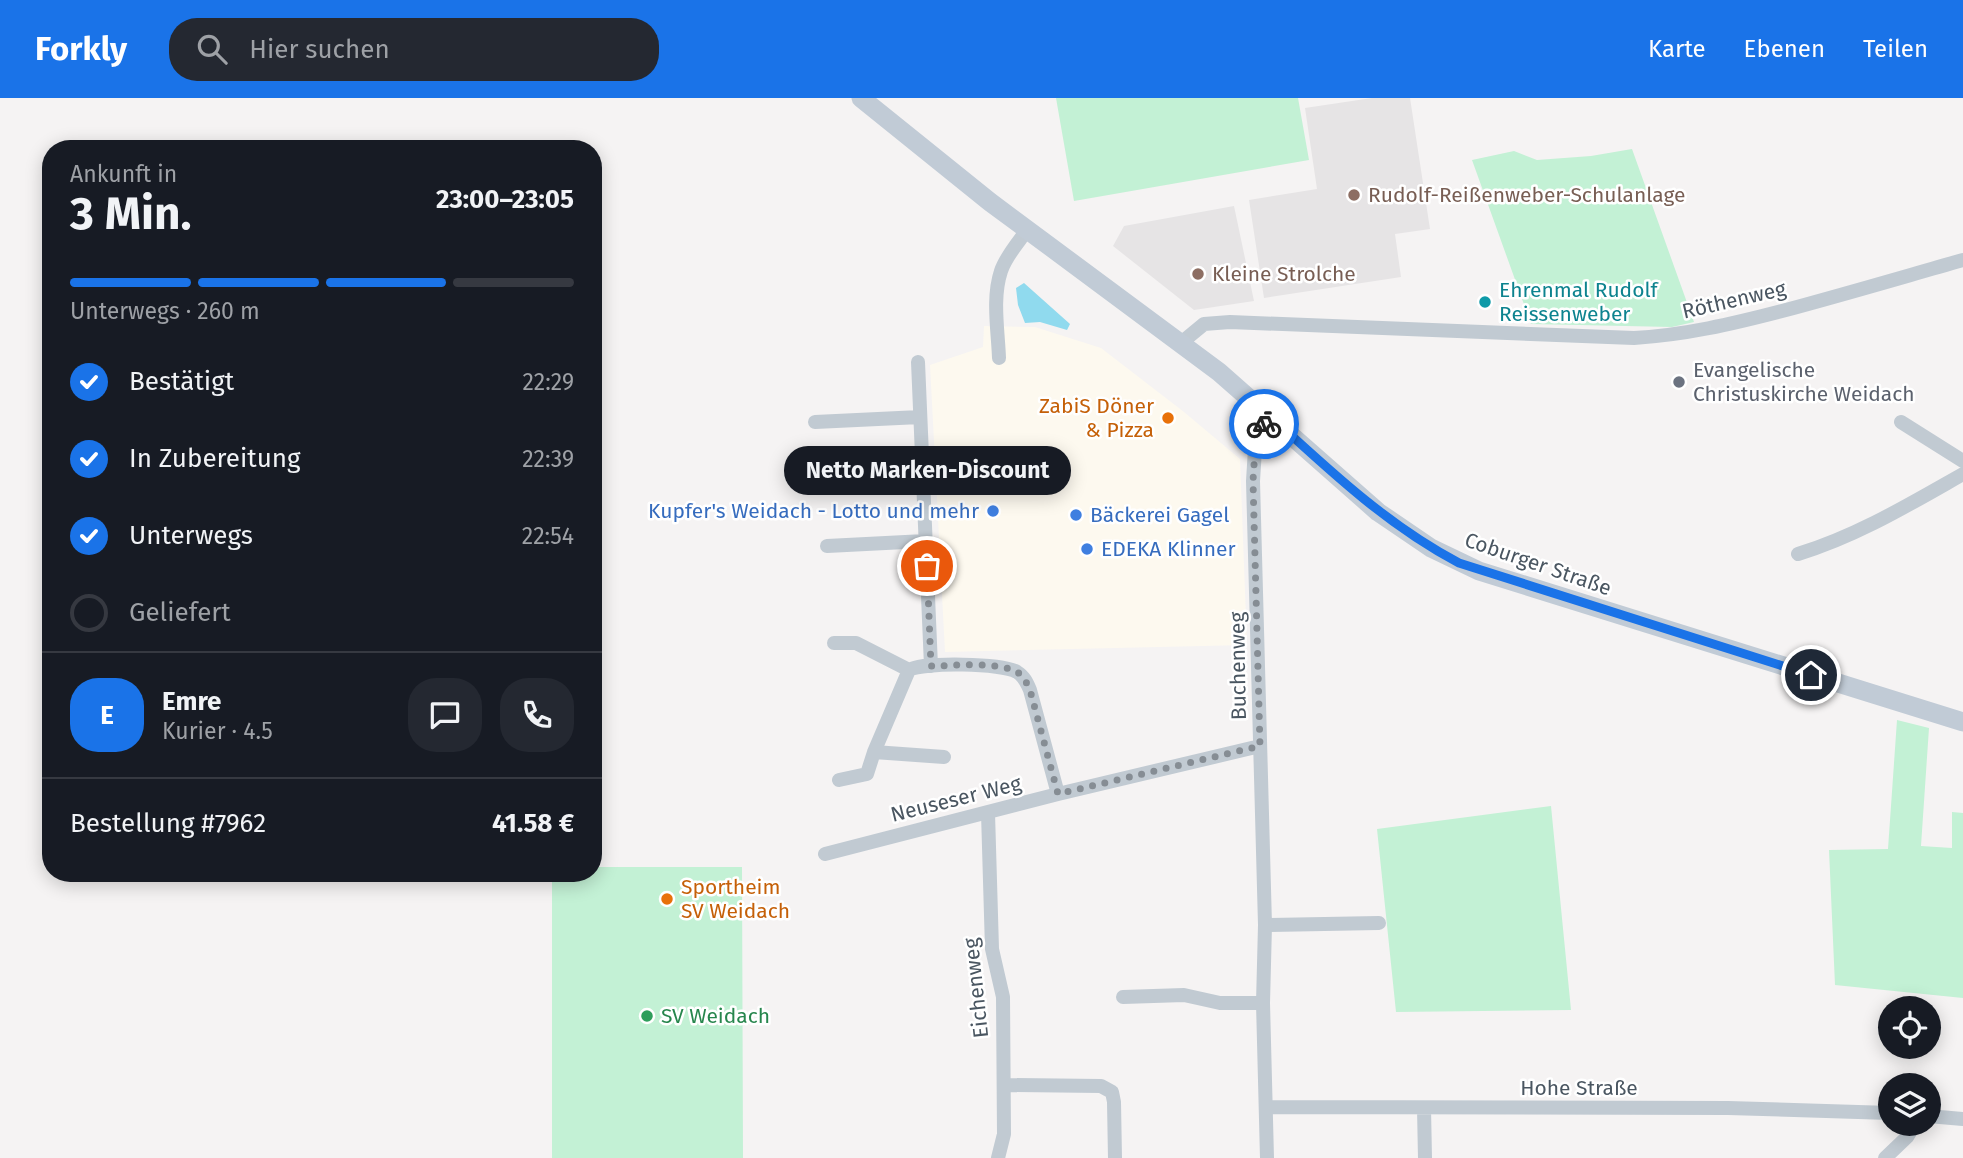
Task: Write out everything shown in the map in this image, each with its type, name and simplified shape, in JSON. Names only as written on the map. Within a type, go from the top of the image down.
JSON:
[{"type":"main road","name":"Coburger Straße","points":[[861,98],[1027,230],[1220,372],[1378,512],[1423,543],[1459,563],[1963,722]]},
{"type":"street","points":[[999,358],[996,299],[1000,274],[1027,230]]},
{"type":"street","name":"Röthenweg","points":[[1181,343],[1204,324],[1230,322],[1634,338],[1671,336],[1708,330],[1774,313],[1963,260]]},
{"type":"street","points":[[918,362],[931,666]]},
{"type":"street","name":"Buchenweg","points":[[1267,1158],[1263,1003],[1265,925],[1253,481],[1255,449],[1269,415]]},
{"type":"street","points":[[815,422],[920,417]]},
{"type":"street","points":[[1901,422],[1963,461]]},
{"type":"street","points":[[1798,554],[1832,544],[1963,474]]},
{"type":"street","points":[[827,546],[925,541]]},
{"type":"street","points":[[834,643],[856,643],[909,670]]},
{"type":"street","points":[[839,780],[867,774],[909,670],[919,666],[986,665],[1012,669],[1024,677],[1030,690],[1058,794]]},
{"type":"street","name":"Neuseser Weg","points":[[825,855],[1058,794],[1260,746]]},
{"type":"street","points":[[874,752],[944,757]]},
{"type":"street","name":"Eichenweg","points":[[988,813],[992,949],[1003,997],[1004,1134],[998,1158]]},
{"type":"street","points":[[1265,925],[1378,923]]},
{"type":"street","points":[[1123,997],[1184,995],[1220,1003],[1263,1003]]},
{"type":"street","points":[[1004,1085],[1101,1086],[1112,1092],[1115,1158]]},
{"type":"street","name":"Hohe Straße","points":[[1267,1107],[1728,1108],[1878,1113]]},
{"type":"street","points":[[1424,1108],[1425,1158]]},
{"type":"street","points":[[1941,1117],[1963,1119]]},
{"type":"street","points":[[1885,1158],[1908,1136]]},
{"type":"shaded area","name":"Rudolf-Reißenweber-Schulanlage","points":[[1372,98],[1410,98],[1430,229],[1395,234],[1401,277],[1264,298],[1249,200],[1317,189],[1305,108]]},
{"type":"shaded area","name":"Kleine Strolche","points":[[1234,206],[1254,301],[1194,310],[1113,246],[1124,226]]},
{"type":"shaded area","points":[[984,326],[1035,327],[1101,348],[1240,459],[1247,645],[945,652],[930,365],[983,347]]},
{"type":"green space","points":[[1056,98],[1298,98],[1309,160],[1074,201]]},
{"type":"green space","points":[[1632,149],[1694,322],[1672,327],[1531,324],[1472,160],[1514,151],[1537,160],[1591,156]]},
{"type":"green space","points":[[1897,720],[1929,728],[1921,846],[1952,848],[1952,812],[1963,813],[1963,998],[1835,985],[1829,850],[1888,849]]},
{"type":"green space","points":[[1551,806],[1571,1010],[1396,1012],[1377,829]]},
{"type":"green space","name":"SV Weidach","points":[[602,867],[742,867],[743,1158],[552,1158],[552,882],[602,882]]},
{"type":"water","points":[[1024,283],[1070,324],[1067,330],[1040,322],[1025,323],[1018,305],[1016,288]]},
{"type":"way so far","points":[[927,566],[931,666],[986,665],[1012,669],[1024,677],[1030,690],[1058,794],[1260,746],[1253,481],[1255,449],[1264,424]]},
{"type":"place","name":"Rudolf-Reißenweber-Schulanlage","points":[[1354,195]]},
{"type":"place","name":"Kleine Strolche","points":[[1198,274]]},
{"type":"place","name":"Ehrenmal Rudolf Reissenweber","points":[[1485,302]]},
{"type":"place","name":"Evangelische Christuskirche Weidach","points":[[1679,382]]},
{"type":"place","name":"ZabiS Döner & Pizza","points":[[1168,418]]},
{"type":"place","name":"Kupfer's Weidach - Lotto und mehr","points":[[993,511]]},
{"type":"place","name":"Bäckerei Gagel","points":[[1076,515]]},
{"type":"place","name":"EDEKA Klinner","points":[[1087,549]]},
{"type":"place","name":"Netto Marken-Discount","points":[[927,566]]},
{"type":"place","name":"Sportheim SV Weidach","points":[[667,899]]},
{"type":"place","name":"SV Weidach","points":[[647,1016]]},
{"type":"route","points":[[1264,424],[1269,415],[1378,512],[1431,548],[1459,563],[1811,675]]}]
